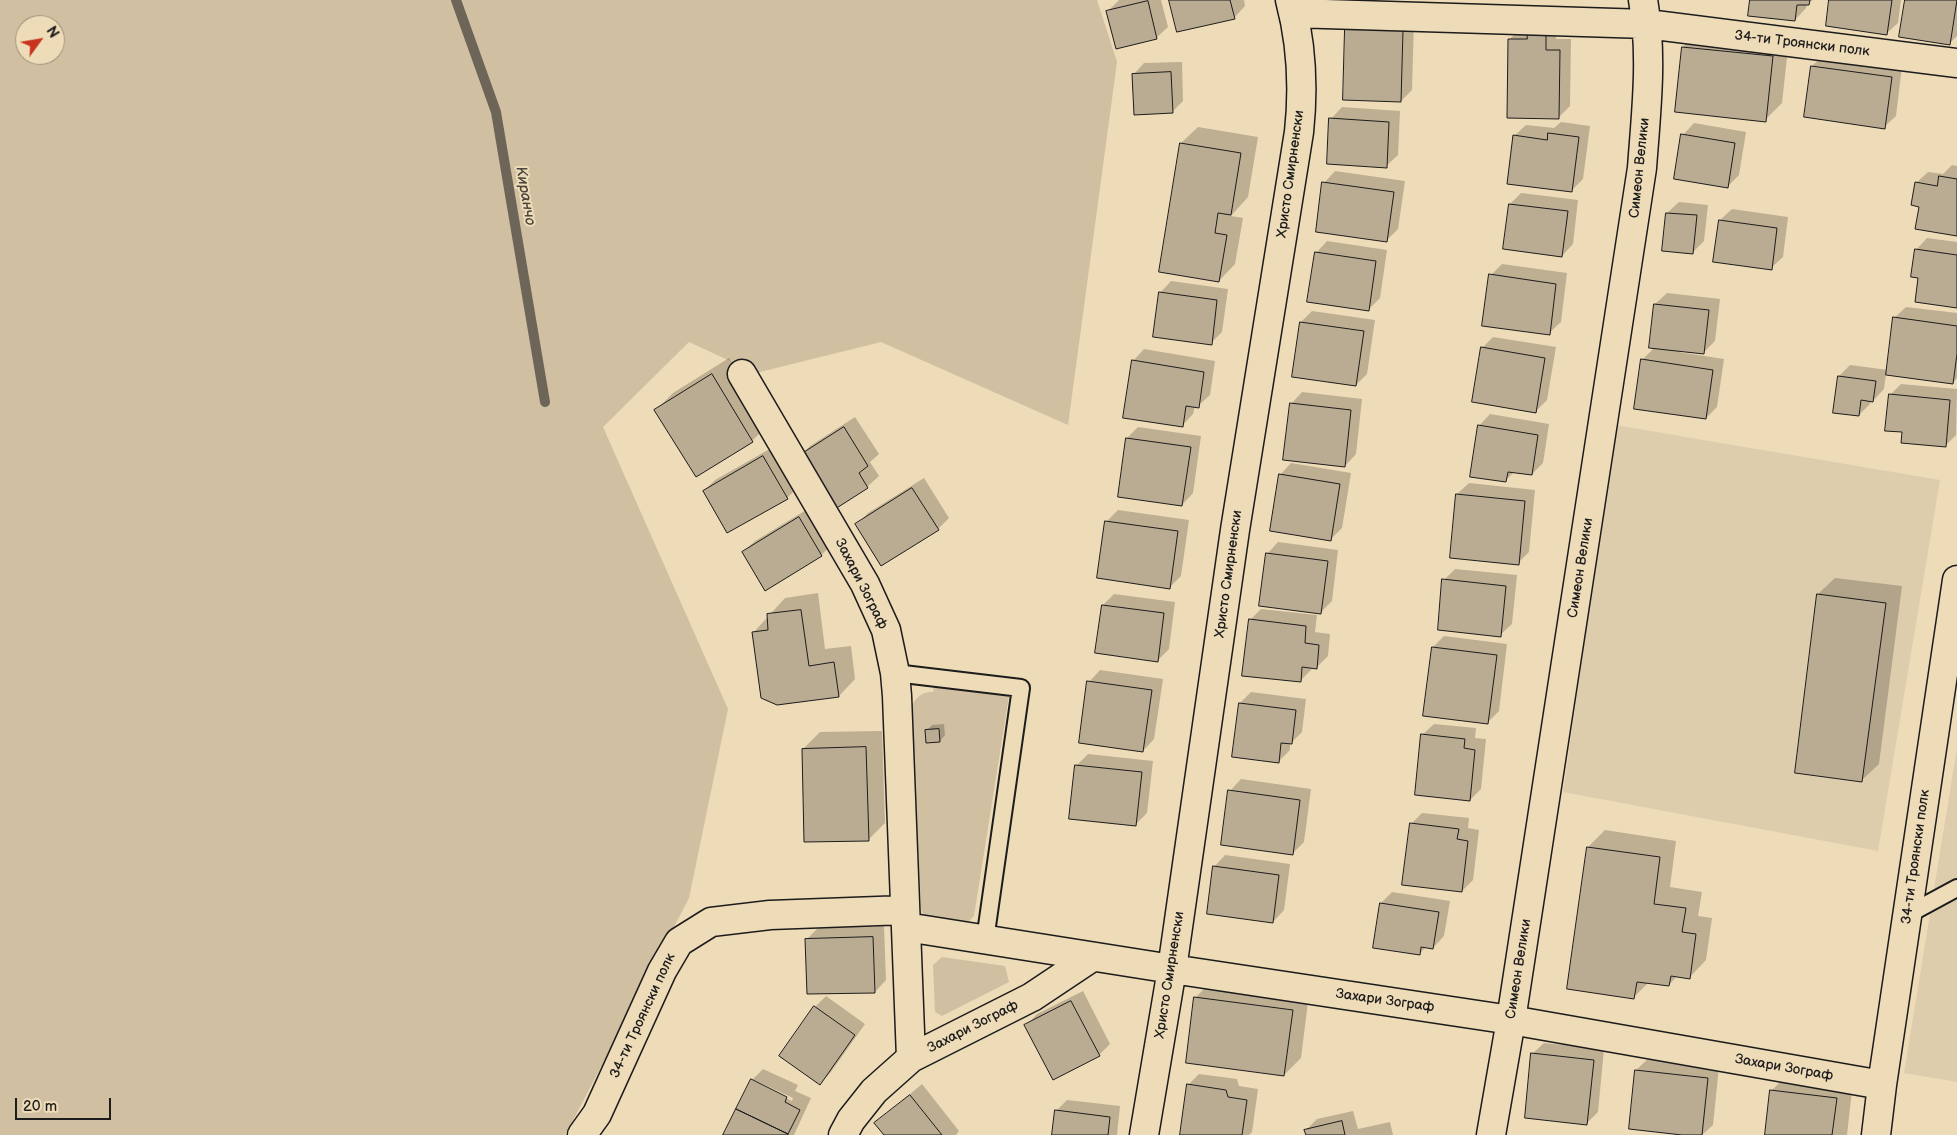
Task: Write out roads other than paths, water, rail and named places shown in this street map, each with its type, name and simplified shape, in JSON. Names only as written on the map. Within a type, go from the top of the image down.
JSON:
[{"type":"street","name":"Христо Смирненски","points":[[1144,1135],[1172,969],[1234,540],[1299,132],[1302,100],[1301,57],[1292,6],[1645,12]]},
{"type":"street","name":"34-ти Троянски полк","points":[[1645,12],[1957,63]]},
{"type":"street","name":"Симеон Велики","points":[[1491,1135],[1511,1020],[1642,168],[1646,100],[1645,12]]},
{"type":"street","name":"Захари Зограф","points":[[742,374],[865,584],[886,630],[895,673],[911,1058]]},
{"type":"street","name":"34-ти Троянски полк","points":[[1876,1135],[1957,580]]},
{"type":"street","name":"34-ти Троянски полк","points":[[582,1135],[597,1114],[662,971],[679,942],[711,922],[770,915],[906,919],[984,940],[1092,956]]},
{"type":"street","name":"Захари Зограф","points":[[843,1135],[851,1120],[874,1091],[911,1058],[1032,997],[1092,956],[1511,1020],[1882,1085]]},
{"type":"lane","points":[[895,673],[1021,688],[984,940]]},
{"type":"lane","points":[[1907,915],[1957,888]]},
{"type":"waterway","name":"Киранчо","points":[[456,0],[496,112],[545,402]]}]
